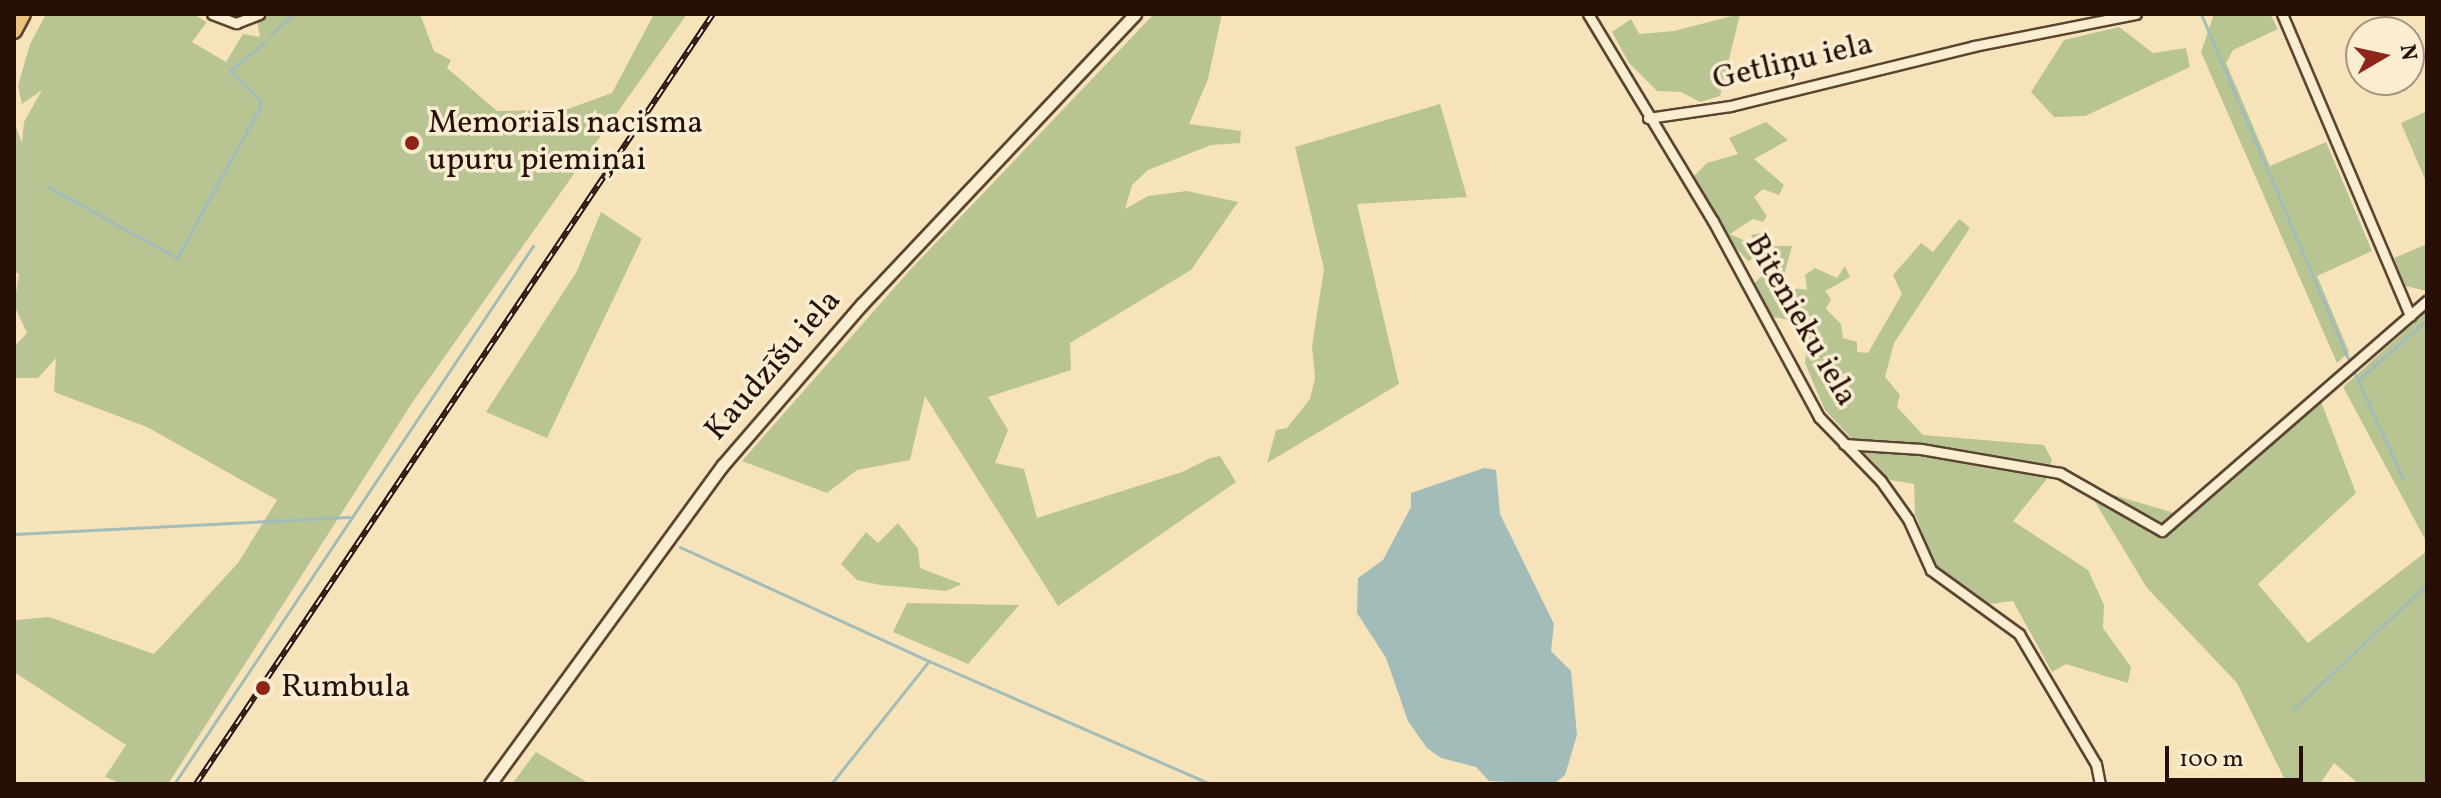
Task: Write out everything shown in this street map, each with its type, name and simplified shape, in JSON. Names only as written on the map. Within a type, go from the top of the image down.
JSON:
[{"type":"highway","points":[[14,31],[23,14]]},
{"type":"street","points":[[212,14],[236,23],[259,14]]},
{"type":"street","name":"Kaudzīšu iela","points":[[490,784],[722,466],[862,304],[1135,14]]},
{"type":"street","name":"Bitenieku iela","points":[[1588,14],[1713,221],[1819,417],[1908,519],[1931,570],[2019,634],[2096,764],[2100,784]]},
{"type":"street","name":"Getliņu iela","points":[[1648,118],[1730,106],[2004,39],[2136,14]]},
{"type":"street","points":[[2282,14],[2410,316]]},
{"type":"street","points":[[1844,444],[1935,450],[2060,473],[2162,531],[2427,301]]},
{"type":"green space","points":[[46,14],[193,14],[207,22],[192,42],[226,62],[243,34],[260,37],[257,21],[272,14],[420,14],[434,51],[451,60],[447,68],[497,111],[565,110],[612,93],[654,14],[687,14],[414,400],[168,784],[122,784],[105,777],[126,745],[14,672],[16,620],[49,617],[154,654],[238,563],[277,500],[147,427],[54,392],[56,358],[38,378],[14,378],[14,347],[27,333],[14,305],[19,274],[14,271],[14,122],[22,143],[24,122],[42,90],[22,104],[18,86],[30,44]]},
{"type":"green space","points":[[1154,14],[1222,14],[1208,79],[1189,124],[1241,131],[1240,143],[1211,145],[1148,170],[1132,185],[1125,209],[1148,196],[1187,191],[1238,202],[1191,270],[1070,343],[1071,370],[988,397],[1008,430],[995,463],[1024,469],[1037,518],[1182,472],[1220,456],[1236,482],[1058,606],[925,396],[910,460],[857,470],[827,493],[742,461],[910,270]]},
{"type":"green space","points":[[1740,14],[1720,96],[1700,102],[1681,92],[1657,91],[1629,63],[1612,32],[1631,19],[1639,34],[1674,31]]},
{"type":"green space","points":[[2214,14],[2270,14],[2278,29],[2233,50],[2226,63],[2270,166],[2326,142],[2372,251],[2317,276],[2349,352],[2337,363],[2201,52]]},
{"type":"green space","points":[[2119,27],[2153,53],[2186,48],[2190,67],[2085,116],[2054,117],[2031,92],[2064,40]]},
{"type":"green space","points":[[1440,104],[1467,197],[1357,204],[1399,384],[1267,463],[1276,430],[1287,428],[1310,399],[1315,378],[1312,346],[1324,269],[1295,147]]},
{"type":"green space","points":[[2427,111],[2427,184],[2401,123]]},
{"type":"green space","points":[[1766,122],[1788,140],[1754,159],[1784,185],[1779,195],[1763,189],[1754,197],[1767,216],[1763,222],[1753,219],[1730,234],[1757,246],[1751,235],[1766,232],[1773,246],[1792,246],[1781,286],[1807,290],[1805,275],[1815,268],[1837,278],[1845,266],[1850,277],[1825,291],[1831,299],[1826,309],[1841,324],[1843,338],[1857,342],[1857,352],[1868,353],[1902,294],[1893,275],[1921,243],[1933,252],[1959,219],[1970,228],[1894,343],[1885,377],[1900,395],[1897,407],[1923,435],[2044,445],[2052,460],[2046,480],[2013,521],[2088,570],[2104,605],[2103,628],[2131,667],[2128,683],[2066,664],[2052,672],[2013,601],[1990,604],[1935,567],[1915,513],[1914,484],[1890,480],[1825,410],[1805,363],[1809,324],[1773,317],[1754,284],[1771,266],[1772,253],[1748,261],[1722,233],[1690,180],[1707,163],[1738,154],[1729,138]]},
{"type":"green space","points":[[601,212],[642,239],[547,438],[486,412],[577,271]]},
{"type":"green space","points":[[2427,244],[2427,291],[2405,286],[2394,258]]},
{"type":"green space","points":[[2427,311],[2427,543],[2343,387]]},
{"type":"green space","points":[[2320,399],[2356,493],[2258,584],[2308,643],[2427,551],[2427,784],[2359,784],[2334,763],[2320,784],[2287,784],[2237,683],[2147,588],[2086,487],[2178,514],[2225,483]]},
{"type":"green space","points":[[898,523],[918,549],[920,568],[962,584],[946,591],[880,585],[857,580],[841,564],[866,532],[878,543]]},
{"type":"green space","points":[[907,603],[1019,605],[968,664],[893,632]]},
{"type":"green space","points":[[536,752],[590,784],[512,784]]},
{"type":"water","points":[[1484,468],[1496,470],[1500,514],[1554,624],[1551,651],[1571,671],[1577,735],[1565,775],[1554,784],[1489,781],[1476,767],[1441,758],[1427,748],[1408,721],[1386,658],[1357,613],[1358,578],[1383,560],[1411,507],[1411,493]]},
{"type":"waterway","points":[[2201,14],[2348,358]]},
{"type":"waterway","points":[[270,35],[291,16]]},
{"type":"waterway","points":[[47,186],[177,258],[260,107],[260,100],[230,71],[265,42]]},
{"type":"waterway","points":[[174,784],[533,246]]},
{"type":"waterway","points":[[2358,380],[2427,320]]},
{"type":"waterway","points":[[2355,374],[2403,479]]},
{"type":"waterway","points":[[14,534],[350,517]]},
{"type":"waterway","points":[[680,547],[929,661]]},
{"type":"waterway","points":[[2293,710],[2427,584]]},
{"type":"waterway","points":[[831,784],[929,661],[1210,784]]},
{"type":"waterway","points":[[2279,784],[2289,776]]},
{"type":"railway","points":[[196,784],[713,14]]},
{"type":"place","name":"Memoriāls nacisma upuru piemiņai","points":[[412,143]]},
{"type":"place","name":"Rumbula","points":[[263,688]]}]
